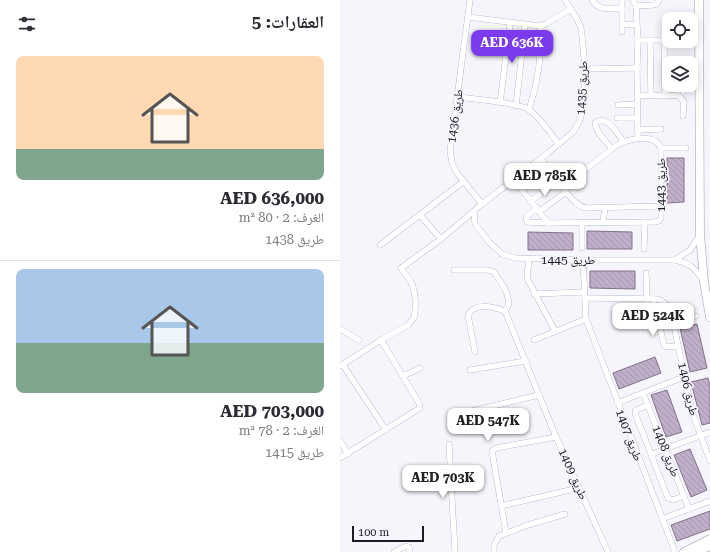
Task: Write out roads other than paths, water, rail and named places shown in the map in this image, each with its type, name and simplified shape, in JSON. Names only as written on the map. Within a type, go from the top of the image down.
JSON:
[{"type":"street","name":"طريق 1436","points":[[470,0],[450,151],[452,164],[457,173],[482,204]]},
{"type":"street","name":"طريق 1435","points":[[381,340],[408,325],[412,321],[415,314],[414,291],[411,282],[401,268],[464,221],[482,204],[559,144],[573,132],[582,116],[585,69],[581,28],[565,0]]},
{"type":"street","points":[[592,0],[595,5],[600,8],[622,9]]},
{"type":"street","points":[[622,0],[622,32]]},
{"type":"street","points":[[633,0],[636,6],[638,40],[638,138]]},
{"type":"street","points":[[636,6],[645,3],[657,4],[659,0]]},
{"type":"street","points":[[699,0],[700,234],[704,282],[710,316]]},
{"type":"street","points":[[468,17],[541,26],[571,9]]},
{"type":"street","points":[[500,103],[510,23]]},
{"type":"street","points":[[622,24],[636,25]]},
{"type":"street","points":[[516,106],[525,25]]},
{"type":"street","points":[[529,110],[534,95],[539,66],[541,26]]},
{"type":"street","points":[[638,40],[662,40]]},
{"type":"street","points":[[650,41],[651,96]]},
{"type":"street","points":[[665,95],[666,48]]},
{"type":"street","points":[[585,69],[637,68]]},
{"type":"street","points":[[637,96],[680,96],[684,102],[683,116]]},
{"type":"street","points":[[458,97],[500,103],[529,110],[559,144]]},
{"type":"street","points":[[618,104],[637,104]]},
{"type":"street","points":[[617,118],[637,118]]},
{"type":"street","points":[[612,148],[594,126],[594,123],[604,121],[610,124],[624,141]]},
{"type":"street","points":[[637,130],[661,129]]},
{"type":"street","name":"طريق 1443","points":[[638,138],[656,141],[661,148],[661,218],[659,221],[527,222],[526,217],[565,190],[612,148],[624,141],[638,138]]},
{"type":"street","points":[[661,148],[686,148]]},
{"type":"street","points":[[541,159],[565,190],[581,207],[605,208],[660,206]]},
{"type":"street","points":[[522,190],[549,170]]},
{"type":"street","points":[[514,180],[548,223]]},
{"type":"street","points":[[531,201],[558,180]]},
{"type":"street","points":[[380,245],[463,182]]},
{"type":"street","points":[[603,222],[605,208]]},
{"type":"street","points":[[464,221],[475,224],[474,212]]},
{"type":"street","points":[[420,215],[441,239]]},
{"type":"street","points":[[582,222],[582,248]]},
{"type":"street","points":[[644,249],[645,222]]},
{"type":"street","name":"طريق 1445","points":[[475,224],[489,242],[502,254],[515,258],[529,260],[675,260],[685,262],[694,267],[704,282]]},
{"type":"street","points":[[675,260],[690,250],[700,234]]},
{"type":"street","points":[[529,260],[527,275],[530,285],[555,330]]},
{"type":"street","name":"طريق 1407","points":[[582,260],[586,319],[617,404],[674,551],[690,551]]},
{"type":"street","points":[[454,270],[488,270],[494,272],[508,298],[509,305],[505,311],[486,306],[470,311],[468,315],[475,352]]},
{"type":"street","points":[[646,273],[650,299],[664,344],[666,347],[678,346]]},
{"type":"street","points":[[534,294],[650,299]]},
{"type":"street","name":"طريق 1406","points":[[650,299],[662,301],[668,306],[673,321],[692,412],[710,461]]},
{"type":"street","name":"طريق 1409","points":[[505,311],[556,437],[608,552]]},
{"type":"street","points":[[673,321],[696,316]]},
{"type":"street","points":[[534,340],[555,330],[586,319]]},
{"type":"street","points":[[340,330],[359,340]]},
{"type":"street","points":[[340,458],[348,454],[418,410],[420,408],[419,403],[381,340],[341,365],[386,430]]},
{"type":"street","points":[[470,370],[526,361]]},
{"type":"street","points":[[403,376],[420,368]]},
{"type":"street","points":[[617,404],[684,376]]},
{"type":"street","name":"طريق 1408","points":[[643,393],[689,509]]},
{"type":"street","points":[[468,412],[539,395]]},
{"type":"street","points":[[648,405],[639,408],[635,413],[668,498],[673,500],[684,496]]},
{"type":"street","points":[[652,454],[710,432]]},
{"type":"street","points":[[506,533],[492,451],[495,449],[556,437]]},
{"type":"street","points":[[340,441],[348,454]]},
{"type":"street","points":[[449,444],[455,552]]},
{"type":"street","points":[[502,506],[579,488]]},
{"type":"street","points":[[662,519],[710,501]]},
{"type":"street","points":[[494,552],[494,545],[499,536],[565,514]]},
{"type":"street","points":[[690,551],[710,539]]},
{"type":"street","points":[[394,552],[406,546],[409,547],[410,552]]},
{"type":"street","points":[[690,551],[710,546]]}]
